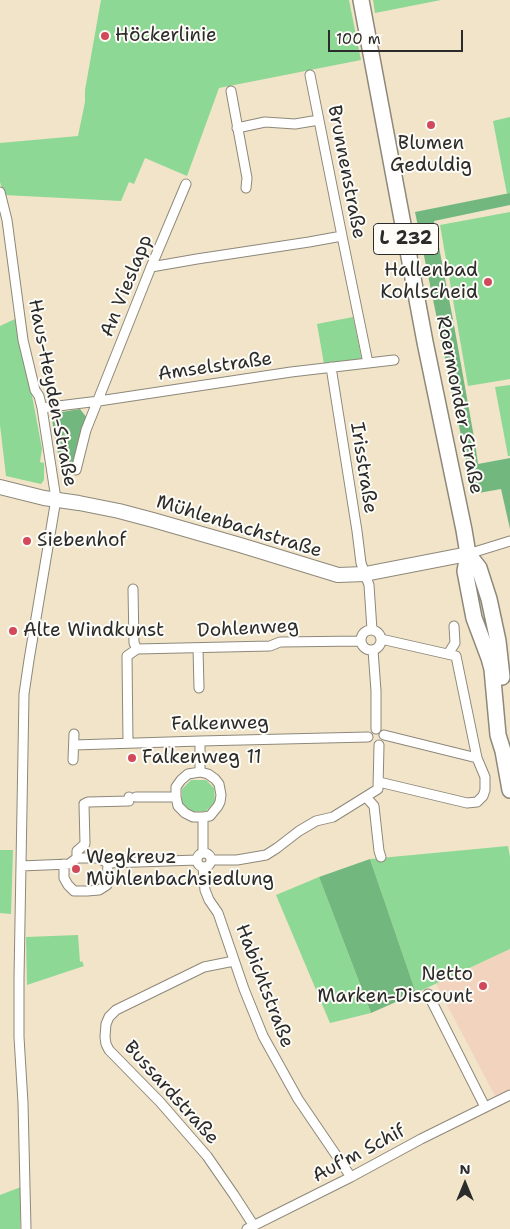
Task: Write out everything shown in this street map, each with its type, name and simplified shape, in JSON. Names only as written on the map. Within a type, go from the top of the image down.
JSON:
[{"type":"main road","name":"Roermonder Straße","points":[[361,0],[425,342],[449,452],[468,554],[482,574],[498,642],[503,684],[505,734],[503,751],[510,790]]},
{"type":"street","name":"Brunnenstraße","points":[[310,75],[368,363]]},
{"type":"street","points":[[231,91],[246,178],[246,188]]},
{"type":"street","points":[[237,128],[265,122],[295,124],[319,120]]},
{"type":"street","name":"An Vieslapp","points":[[76,470],[86,430],[186,184]]},
{"type":"street","name":"Haus-Heyden-Straße","points":[[0,192],[7,220],[23,340],[35,390],[39,396],[42,408],[56,500],[25,686],[19,1037],[23,1103],[26,1229]]},
{"type":"street","points":[[151,267],[197,258],[342,236]]},
{"type":"street","name":"Amselstraße","points":[[42,408],[331,367],[394,360]]},
{"type":"street","name":"Irisstraße","points":[[331,367],[361,563],[369,585],[372,630]]},
{"type":"street","name":"Mühlenbachstraße","points":[[0,488],[154,520],[330,574],[365,574],[468,554]]},
{"type":"street","points":[[468,554],[510,541]]},
{"type":"street","points":[[128,743],[127,656],[137,650],[134,643],[133,589]]},
{"type":"street","points":[[448,654],[455,643],[454,626]]},
{"type":"street","points":[[372,630],[379,634],[381,639],[380,646],[373,650],[366,650],[361,641],[367,631],[372,630]]},
{"type":"street","points":[[379,782],[467,803],[477,802],[483,796],[485,790],[484,777],[477,758],[456,656],[381,639]]},
{"type":"street","name":"Dohlenweg","points":[[137,650],[270,646],[280,642],[361,641]]},
{"type":"street","points":[[198,648],[199,688]]},
{"type":"street","points":[[373,650],[376,729]]},
{"type":"street","points":[[379,745],[372,745],[369,742],[369,732],[376,729],[384,735],[477,758]]},
{"type":"street","points":[[73,760],[74,734]]},
{"type":"street","points":[[21,866],[69,864],[77,858],[98,858],[108,863],[201,860],[208,854],[211,860],[237,860],[266,854],[277,848],[298,831],[316,821],[333,817],[378,789],[379,745],[383,741],[384,735]]},
{"type":"street","name":"Falkenweg","points":[[74,745],[368,737]]},
{"type":"street","points":[[200,741],[200,772]]},
{"type":"street","points":[[200,772],[208,774],[219,784],[220,802],[210,816],[194,816],[185,813],[178,806],[176,787],[188,774],[200,772]]},
{"type":"street","points":[[77,858],[77,851],[85,844],[84,804],[88,802],[129,801],[132,797],[176,797]]},
{"type":"street","points":[[366,797],[374,806],[378,851],[381,857]]},
{"type":"street","name":"Habichtstraße","points":[[203,817],[201,860],[205,890],[218,913],[259,1028],[298,1099],[351,1178]]},
{"type":"street","points":[[64,864],[64,878],[68,886],[74,891],[87,891],[99,890],[107,886],[108,863]]},
{"type":"street","name":"Bussardstraße","points":[[234,961],[204,967],[116,1010],[109,1017],[106,1024],[105,1037],[109,1050],[160,1102],[207,1156],[234,1196],[251,1227]]},
{"type":"street","points":[[428,994],[485,1107]]},
{"type":"street","name":"Auf'm Schif","points":[[251,1227],[351,1178],[421,1139],[510,1095]]},
{"type":"shaded area","points":[[510,949],[510,1090],[495,1096],[436,984]]},
{"type":"green space","points":[[101,0],[349,0],[361,60],[219,88],[187,176],[145,158],[134,184],[129,182],[121,201],[4,195],[0,182],[0,143],[78,136]]},
{"type":"green space","points":[[373,0],[441,0],[375,13]]},
{"type":"green space","points":[[510,117],[510,193],[507,194],[493,121]]},
{"type":"green space","points":[[510,193],[510,205],[434,221],[478,464],[510,458],[510,529],[501,489],[473,494],[415,212]]},
{"type":"green space","points":[[510,212],[510,379],[468,386],[440,225]]},
{"type":"green space","points":[[353,317],[361,359],[324,364],[317,324]]},
{"type":"green space","points":[[17,318],[42,449],[40,462],[44,463],[44,480],[41,484],[6,476],[0,425],[0,326]]},
{"type":"green space","points":[[510,385],[510,456],[508,456],[495,387]]},
{"type":"green space","points":[[80,409],[87,418],[79,438],[69,479],[62,476],[52,420],[56,413]]},
{"type":"green space","points":[[191,780],[206,780],[214,788],[215,802],[206,811],[192,812],[182,803],[182,789]]},
{"type":"green space","points":[[508,846],[510,857],[510,949],[416,993],[370,859]]},
{"type":"green space","points":[[0,850],[13,850],[11,914],[0,913]]},
{"type":"green space","points":[[370,859],[416,993],[371,1013],[319,877]]},
{"type":"green space","points":[[319,877],[371,1013],[330,1023],[276,895]]},
{"type":"green space","points":[[78,935],[80,962],[82,961],[84,966],[27,985],[26,937]]},
{"type":"green space","points":[[21,1187],[20,1229],[0,1229],[0,1195]]},
{"type":"place","name":"Höckerlinie","points":[[105,36]]},
{"type":"place","name":"Blumen Geduldig","points":[[431,125]]},
{"type":"place","name":"Hallenbad Kohlscheid","points":[[488,282]]},
{"type":"place","name":"Siebenhof","points":[[27,541]]},
{"type":"place","name":"Alte Windkunst","points":[[13,631]]},
{"type":"place","name":"Falkenweg 11","points":[[132,758]]},
{"type":"place","name":"Wegkreuz Mühlenbachsiedlung","points":[[76,869]]},
{"type":"place","name":"Netto Marken-Discount","points":[[483,986]]}]
